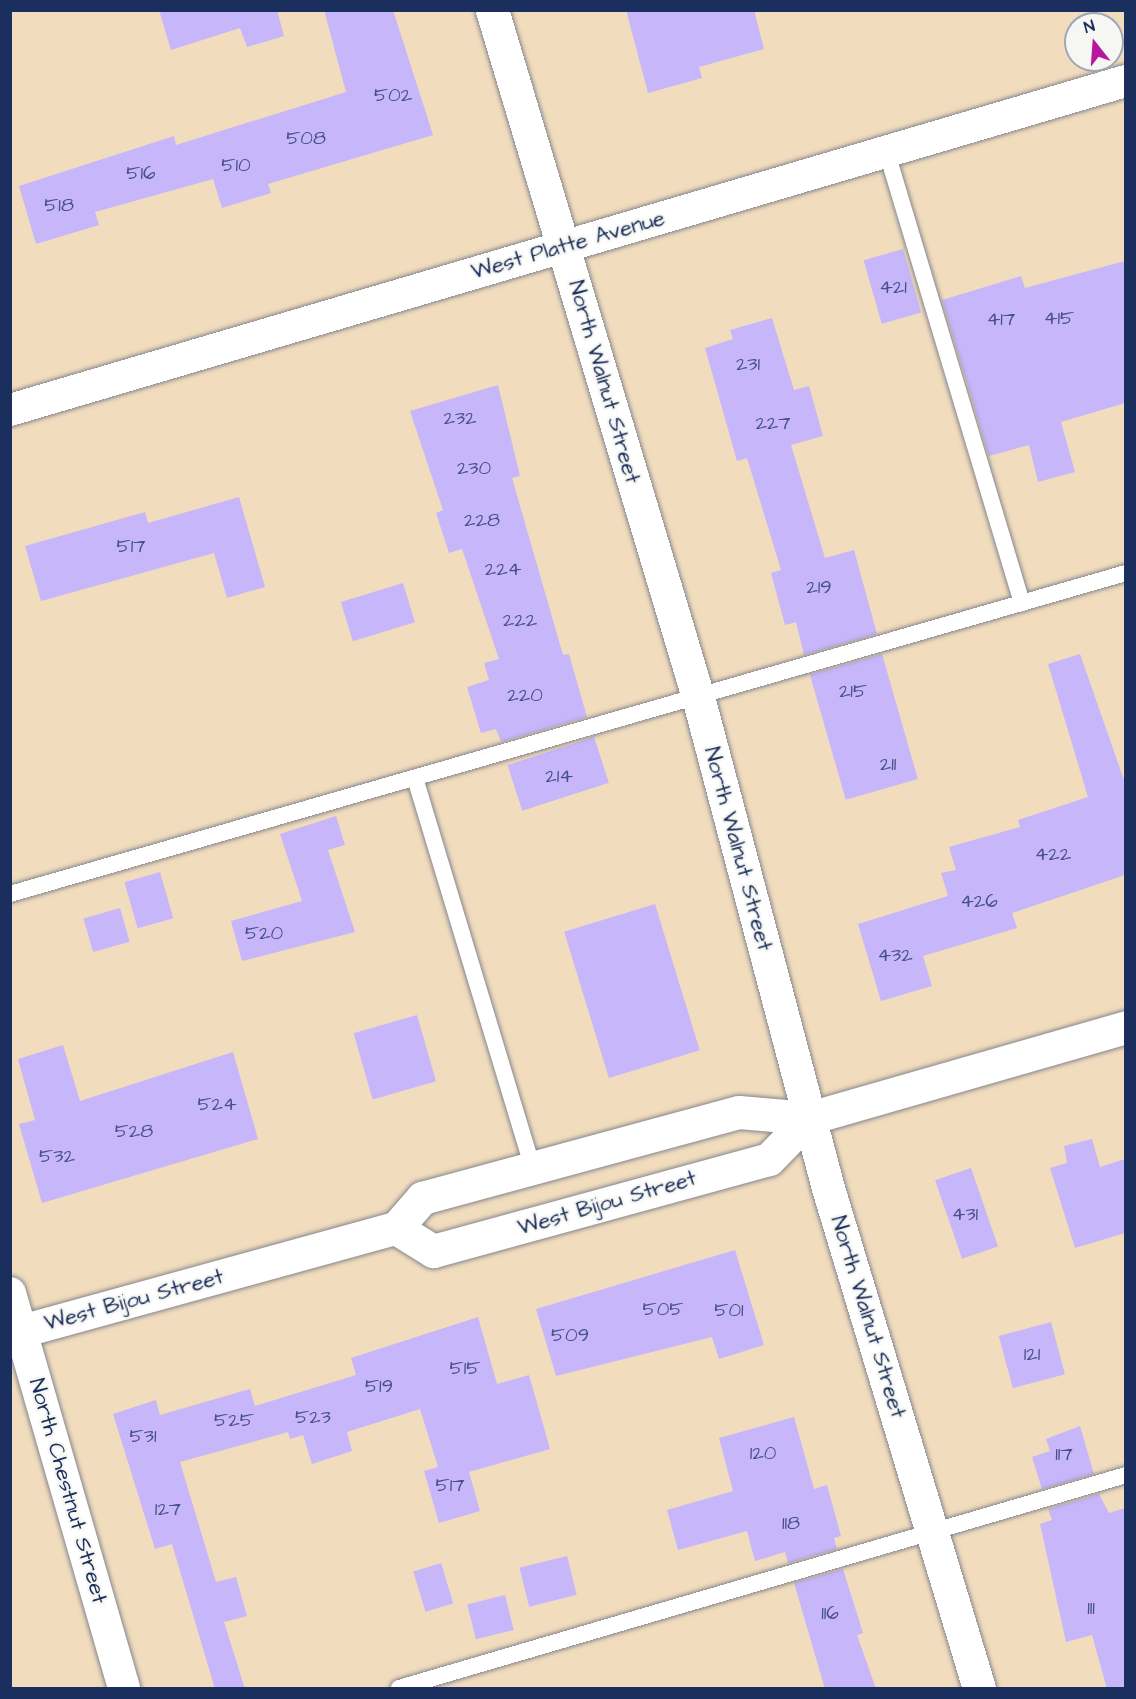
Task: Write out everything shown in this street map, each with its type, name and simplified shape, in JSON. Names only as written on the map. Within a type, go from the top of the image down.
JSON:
[{"type":"main road","name":"North Walnut Street","points":[[492,10],[698,697],[809,1118],[936,1534],[979,1689]]},
{"type":"main road","name":"West Bijou Street","points":[[16,1333],[396,1228],[422,1198],[739,1112],[809,1118],[1125,1027]]},
{"type":"main road","name":"West Bijou Street","points":[[396,1228],[433,1251],[769,1159],[809,1118]]},
{"type":"street","name":"West Platte Avenue","points":[[10,411],[1125,81]]},
{"type":"street","name":"North Chestnut Street","points":[[10,1293],[16,1333],[124,1689]]},
{"type":"lane","points":[[887,153],[1022,603]]},
{"type":"lane","points":[[10,894],[1125,573]]},
{"type":"lane","points":[[415,778],[533,1168]]},
{"type":"lane","points":[[399,1689],[936,1534],[1125,1475]]},
{"type":"building","points":[[159,10],[277,10],[284,36],[247,47],[240,28],[171,50]]},
{"type":"building","points":[[324,10],[393,10],[433,135],[268,184],[271,193],[222,208],[213,179],[95,212],[99,225],[36,244],[19,186],[174,136],[176,145],[346,92]]},
{"type":"building","points":[[626,10],[754,10],[764,49],[699,67],[702,78],[648,93]]},
{"type":"building","points":[[903,249],[921,312],[882,324],[864,260]]},
{"type":"building","points":[[1125,261],[1125,403],[1061,422],[1075,472],[1038,482],[1029,445],[989,456],[942,300],[1021,276],[1025,288]]},
{"type":"building","points":[[772,318],[794,390],[809,386],[823,436],[791,445],[825,558],[854,550],[877,634],[804,655],[796,622],[785,625],[771,573],[781,570],[747,458],[737,461],[705,348],[733,339],[730,330]]},
{"type":"building","points":[[498,385],[520,476],[512,478],[563,655],[569,654],[587,717],[501,742],[496,729],[481,733],[467,687],[489,680],[484,663],[499,659],[462,549],[449,553],[436,513],[443,510],[410,411]]},
{"type":"building","points":[[239,497],[265,587],[227,598],[214,553],[41,601],[25,546],[145,512],[148,523]]},
{"type":"building","points":[[403,583],[415,622],[353,641],[341,602]]},
{"type":"building","points":[[882,654],[918,779],[846,800],[810,675]]},
{"type":"building","points":[[1080,654],[1125,783],[1125,875],[1012,913],[1017,928],[923,956],[932,986],[881,1001],[858,924],[948,896],[941,873],[956,870],[949,847],[1020,827],[1018,820],[1088,797],[1048,664]]},
{"type":"building","points":[[594,737],[609,783],[522,811],[507,765]]},
{"type":"building","points":[[336,816],[345,845],[328,850],[355,932],[242,961],[231,921],[302,901],[280,834]]},
{"type":"building","points":[[160,872],[173,918],[138,928],[124,882]]},
{"type":"building","points":[[655,904],[700,1050],[609,1078],[564,932]]},
{"type":"building","points":[[120,908],[130,942],[93,952],[83,918]]},
{"type":"building","points":[[417,1015],[436,1081],[373,1100],[354,1033]]},
{"type":"building","points":[[63,1045],[80,1101],[233,1052],[258,1139],[42,1203],[19,1124],[35,1120],[18,1059]]},
{"type":"building","points":[[1092,1139],[1100,1167],[1125,1159],[1125,1233],[1075,1248],[1050,1168],[1067,1163],[1064,1146]]},
{"type":"building","points":[[971,1168],[998,1246],[962,1259],[935,1180]]},
{"type":"building","points":[[735,1250],[764,1345],[719,1359],[712,1337],[556,1376],[536,1309]]},
{"type":"building","points":[[478,1317],[497,1384],[529,1375],[550,1449],[469,1472],[480,1511],[439,1523],[424,1471],[438,1467],[420,1409],[347,1432],[352,1451],[312,1464],[303,1435],[290,1439],[288,1432],[180,1462],[216,1582],[236,1577],[247,1616],[224,1622],[245,1689],[215,1689],[172,1544],[155,1549],[113,1414],[156,1400],[160,1415],[250,1389],[255,1406],[356,1375],[351,1358]]},
{"type":"building","points":[[1051,1322],[1065,1374],[1013,1388],[999,1336]]},
{"type":"building","points":[[794,1417],[814,1489],[827,1485],[841,1536],[834,1538],[837,1549],[788,1563],[785,1552],[755,1561],[747,1531],[678,1550],[667,1510],[733,1491],[719,1438]]},
{"type":"building","points":[[1080,1426],[1094,1474],[1042,1489],[1032,1457],[1050,1451],[1046,1439]]},
{"type":"building","points":[[1099,1494],[1109,1513],[1125,1508],[1125,1689],[1107,1689],[1092,1635],[1066,1642],[1040,1524],[1052,1520],[1048,1509]]},
{"type":"building","points":[[567,1556],[577,1595],[529,1607],[519,1568]]},
{"type":"building","points":[[441,1563],[453,1603],[426,1612],[413,1571]]},
{"type":"building","points":[[843,1569],[863,1633],[857,1635],[876,1689],[825,1689],[794,1583]]},
{"type":"building","points":[[505,1595],[514,1630],[476,1639],[467,1604]]}]
